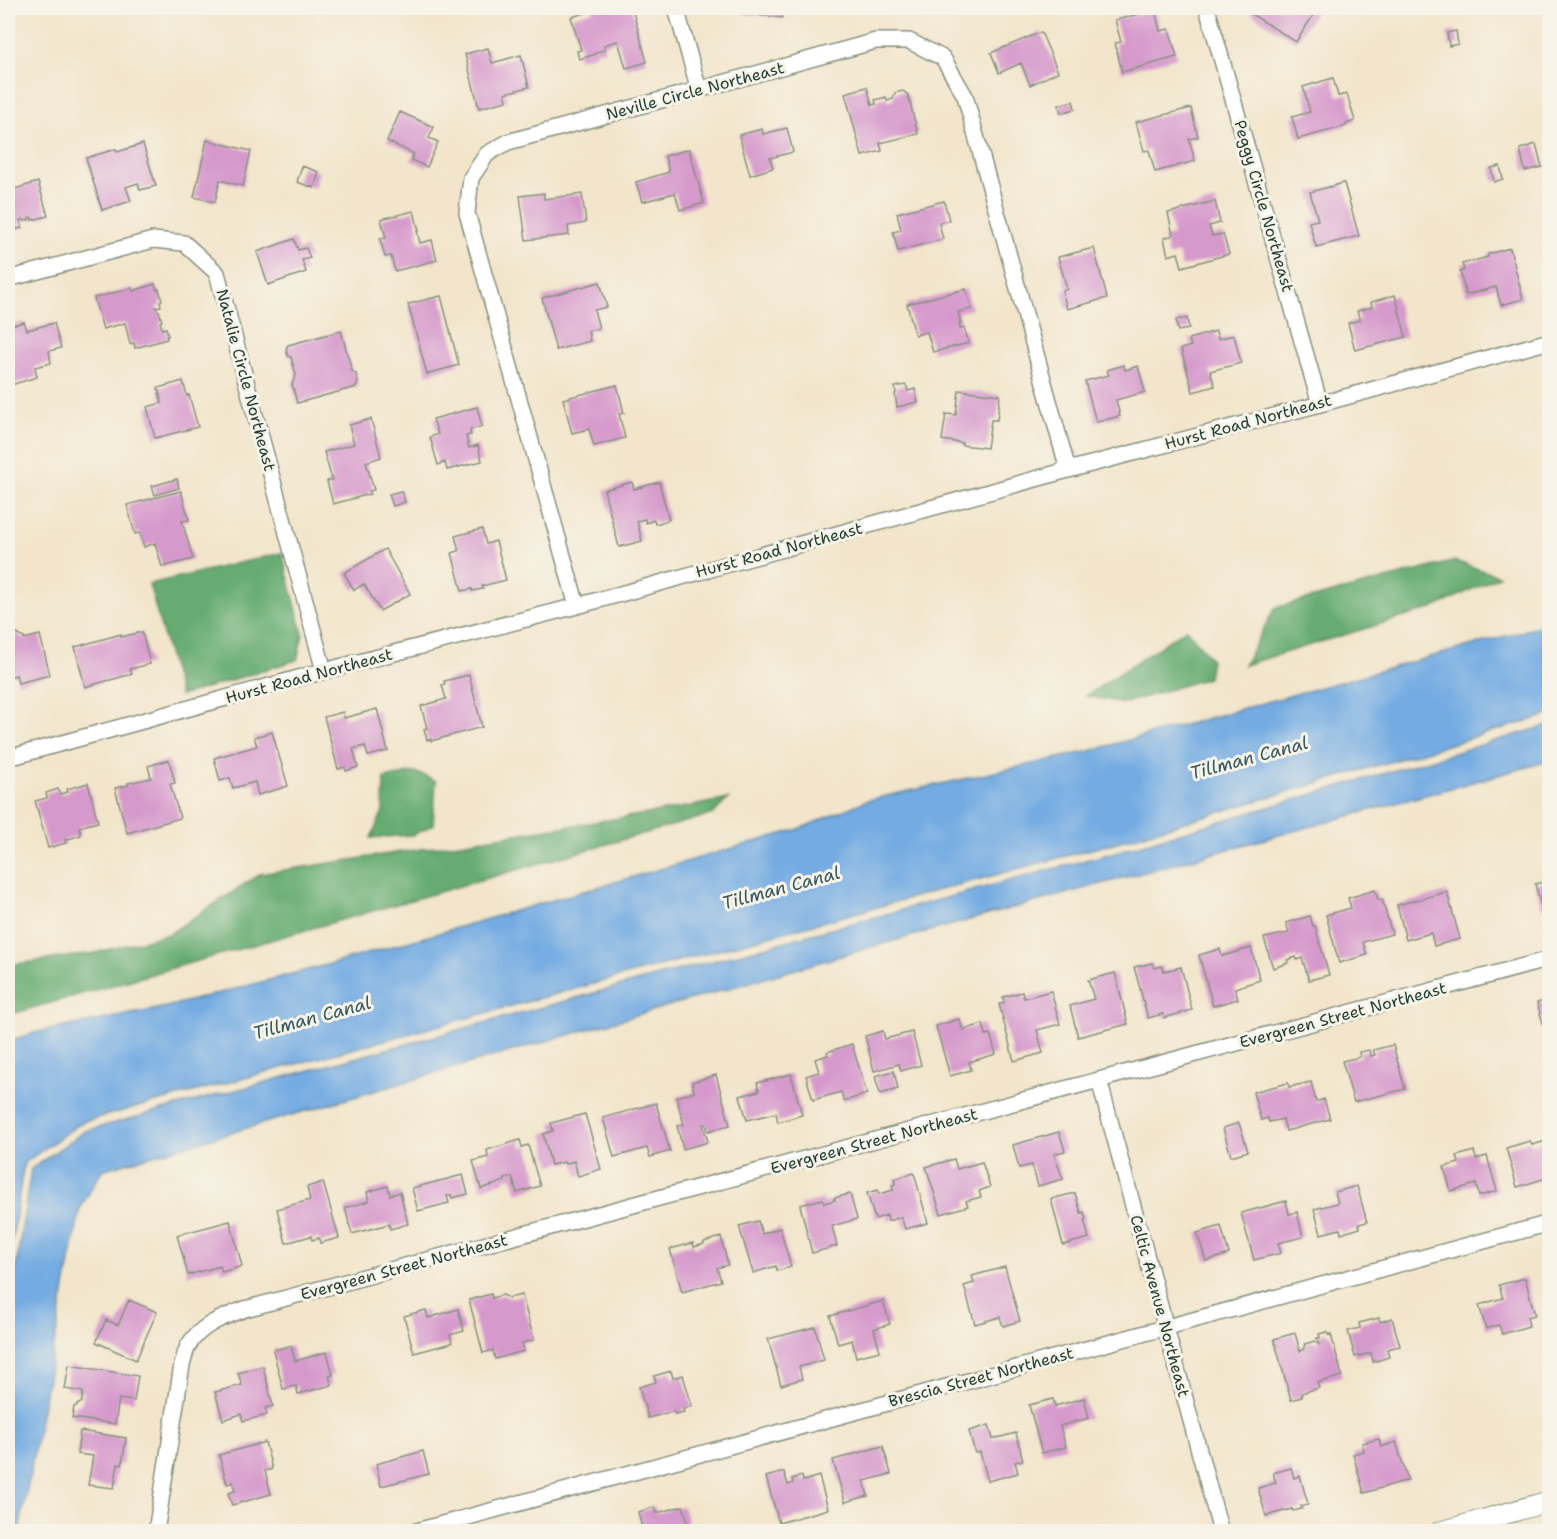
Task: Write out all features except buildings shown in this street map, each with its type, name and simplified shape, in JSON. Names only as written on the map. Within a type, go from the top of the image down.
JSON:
[{"type":"street","points":[[676,8],[699,90]]},
{"type":"street","name":"Peggy Circle Northeast","points":[[1207,8],[1320,404]]},
{"type":"street","name":"Neville Circle Northeast","points":[[577,606],[467,213],[471,178],[487,154],[508,142],[876,41],[909,41],[943,58],[965,96],[1068,470]]},
{"type":"street","name":"Natalie Circle Northeast","points":[[8,279],[153,240],[184,243],[217,273],[324,671]]},
{"type":"street","name":"Hurst Road Northeast","points":[[8,758],[324,671],[577,606],[1068,470],[1550,341]]},
{"type":"street","name":"Evergreen Street Northeast","points":[[156,1532],[182,1365],[188,1347],[201,1330],[220,1318],[1550,959]]},
{"type":"street","name":"Celtic Avenue Northeast","points":[[1099,1080],[1221,1532]]},
{"type":"street","name":"Brescia Street Northeast","points":[[413,1532],[1550,1223]]},
{"type":"street","points":[[1440,1532],[1550,1501]]},
{"type":"green space","points":[[282,553],[303,634],[297,660],[180,696],[149,584]]},
{"type":"green space","points":[[1455,561],[1499,576],[1434,608],[1244,665],[1275,608]]},
{"type":"green space","points":[[1186,629],[1211,659],[1208,678],[1125,703],[1086,696]]},
{"type":"green space","points":[[415,772],[436,781],[433,825],[413,835],[371,838],[383,811],[384,778]]},
{"type":"green space","points":[[728,799],[713,814],[8,1015],[8,967],[10,965],[95,953],[169,934],[260,874],[665,811]]},
{"type":"water","name":"Tillman Canal","points":[[1549,624],[1549,715],[1110,844],[82,1122],[24,1163],[8,1265],[8,1041],[34,1033],[162,1008],[338,962],[799,829],[868,800],[1086,752]]},
{"type":"water","points":[[1549,725],[1549,761],[875,946],[102,1170],[80,1209],[19,1531],[8,1531],[8,1319],[31,1169],[85,1131],[1112,853]]}]
